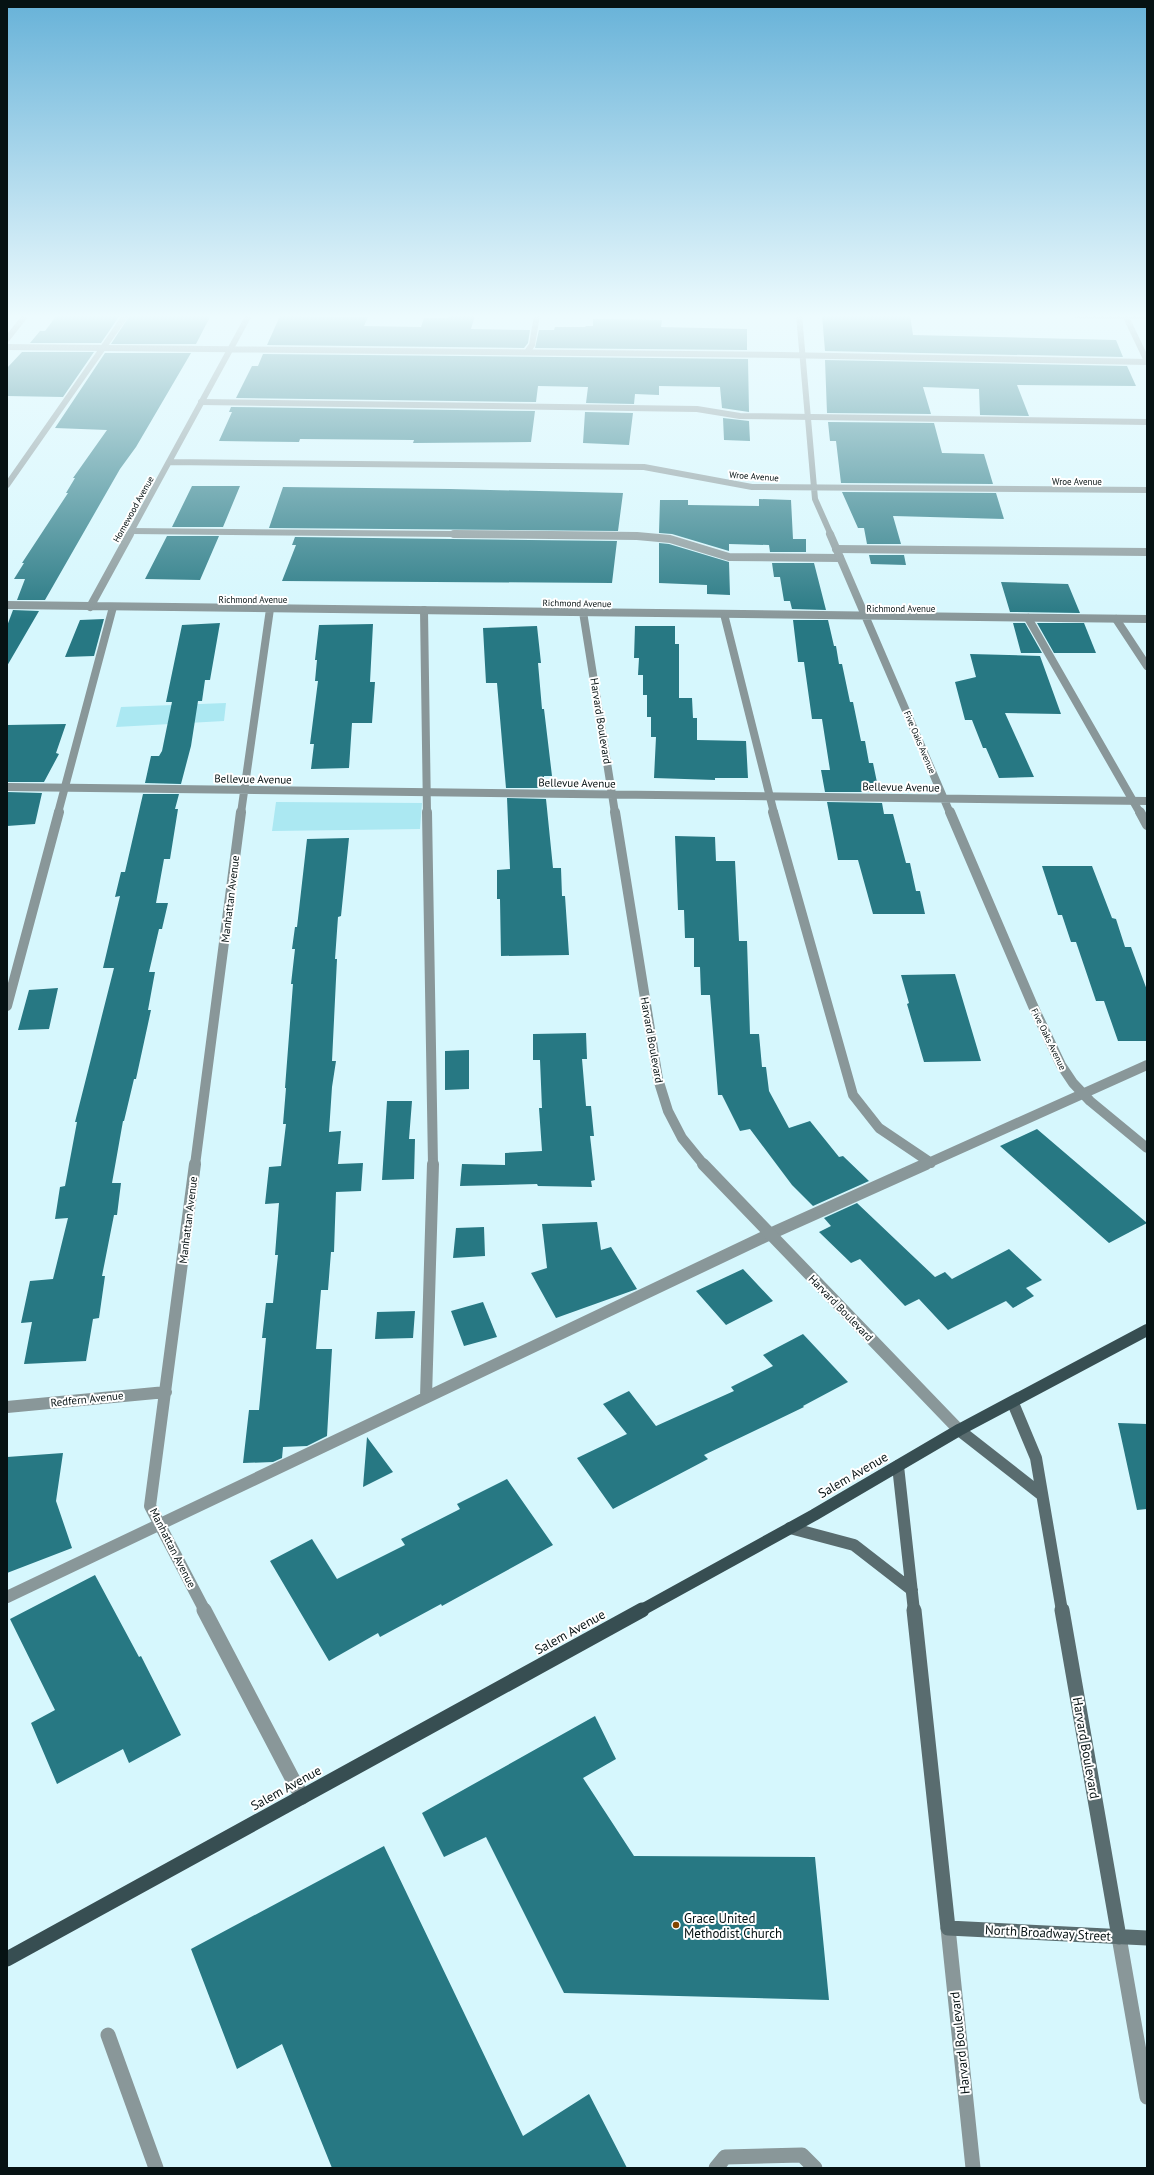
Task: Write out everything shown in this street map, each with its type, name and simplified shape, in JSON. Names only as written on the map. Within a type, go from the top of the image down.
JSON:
[{"type":"main road","name":"Salem Avenue","points":[[7,1959],[790,1528],[959,1430],[1013,1403],[1147,1330]]},
{"type":"street","points":[[7,485],[55,416]]},
{"type":"street","name":"Homewood Avenue","points":[[90,607],[193,416]]},
{"type":"street","name":"Five Oaks Avenue","points":[[808,416],[814,499],[1057,1057],[1073,1083],[1084,1095],[1147,1148]]},
{"type":"street","points":[[836,416],[1147,422]]},
{"type":"street","name":"Wroe Avenue","points":[[169,462],[644,467],[672,470],[733,485],[1147,490]]},
{"type":"street","points":[[131,531],[637,536],[670,539],[729,557],[840,558]]},
{"type":"street","points":[[836,549],[1147,552]]},
{"type":"street","name":"Richmond Avenue","points":[[7,605],[1147,619]]},
{"type":"street","points":[[7,1006],[113,607]]},
{"type":"street","name":"Manhattan Avenue","points":[[270,609],[244,790],[150,1506],[302,1797]]},
{"type":"street","points":[[424,610],[433,1171],[426,1397]]},
{"type":"street","name":"Harvard Boulevard","points":[[583,612],[658,1079],[668,1112],[682,1138],[710,1172],[959,1430]]},
{"type":"street","points":[[724,614],[769,796],[853,1094],[879,1128],[931,1162]]},
{"type":"street","points":[[1028,618],[1147,825]]},
{"type":"street","points":[[1116,619],[1147,666]]},
{"type":"street","name":"Bellevue Avenue","points":[[7,787],[1147,801]]},
{"type":"street","points":[[7,1597],[770,1234],[1084,1095],[1147,1065]]},
{"type":"street","name":"Redfern Avenue","points":[[7,1407],[166,1392]]},
{"type":"street","name":"Harvard Boulevard","points":[[1013,1403],[1036,1458],[1147,2097]]},
{"type":"street","points":[[959,1430],[1042,1495]]},
{"type":"street","name":"Harvard Boulevard","points":[[898,1466],[973,2168]]},
{"type":"street","points":[[790,1528],[854,1545],[912,1590]]},
{"type":"street","name":"North Broadway Street","points":[[948,1928],[1147,1938]]},
{"type":"street","points":[[108,2035],[156,2168]]},
{"type":"street","points":[[716,2168],[725,2157],[802,2155],[815,2168]]},
{"type":"shaded area","points":[[226,703],[224,721],[116,727],[121,707]]},
{"type":"shaded area","points":[[276,802],[422,803],[420,829],[272,831]]},
{"type":"building","points":[[63,416],[154,416],[136,447],[120,469],[45,600],[17,600],[25,579],[14,579],[24,563],[22,563],[68,493],[66,493],[75,478],[73,478],[107,430],[55,428]]},
{"type":"building","points":[[230,416],[534,416],[531,442],[413,443],[414,440],[300,439],[299,442],[219,441]]},
{"type":"building","points":[[585,416],[633,416],[629,445],[583,443]]},
{"type":"building","points":[[723,418],[749,421],[750,441],[724,440]]},
{"type":"building","points":[[828,422],[934,423],[942,453],[984,454],[993,484],[841,483],[836,441],[830,441]]},
{"type":"building","points":[[192,486],[240,486],[223,527],[172,527]]},
{"type":"building","points":[[283,487],[623,493],[618,531],[269,528]]},
{"type":"building","points":[[842,492],[996,493],[1004,519],[893,516],[901,544],[867,544],[864,528],[858,528]]},
{"type":"building","points":[[759,499],[791,500],[793,539],[806,539],[806,552],[770,552],[769,545],[729,544],[729,551],[672,534],[659,533],[660,500],[688,500],[688,505],[759,506]]},
{"type":"building","points":[[167,536],[219,536],[200,580],[145,579]]},
{"type":"building","points":[[295,537],[617,541],[612,583],[282,581],[296,545],[292,545]]},
{"type":"building","points":[[659,543],[669,544],[729,562],[730,595],[707,594],[707,585],[659,583]]},
{"type":"building","points":[[869,555],[904,555],[906,565],[871,564]]},
{"type":"building","points":[[772,563],[814,563],[826,610],[792,609],[790,601],[784,601],[780,577],[774,577]]},
{"type":"building","points":[[1001,582],[1068,584],[1080,613],[1010,612]]},
{"type":"building","points":[[13,610],[39,611],[7,666],[7,626]]},
{"type":"building","points":[[104,619],[94,656],[65,657],[80,620]]},
{"type":"building","points":[[793,620],[828,620],[834,646],[836,646],[839,664],[842,664],[850,702],[853,702],[861,741],[865,741],[869,763],[873,763],[879,792],[825,792],[821,770],[830,770],[822,719],[812,719],[804,662],[798,662]]},
{"type":"building","points":[[220,623],[210,680],[205,680],[202,701],[198,701],[191,746],[181,784],[145,783],[151,756],[159,756],[162,751],[172,702],[166,702],[182,625]]},
{"type":"building","points":[[1013,623],[1025,623],[1042,653],[1021,653]]},
{"type":"building","points":[[1037,623],[1084,623],[1096,653],[1054,653]]},
{"type":"building","points":[[373,624],[370,682],[375,682],[372,723],[352,723],[349,768],[311,769],[314,744],[310,744],[318,681],[315,681],[317,660],[315,660],[319,625]]},
{"type":"building","points":[[537,626],[541,663],[538,663],[542,709],[544,709],[552,776],[544,776],[545,788],[506,788],[497,683],[486,683],[483,628]]},
{"type":"building","points":[[635,626],[675,626],[675,644],[679,644],[679,698],[692,698],[693,718],[697,718],[697,740],[746,741],[748,778],[715,778],[715,780],[654,778],[656,737],[651,737],[651,717],[647,717],[647,695],[643,695],[643,675],[638,675],[639,658],[634,658]]},
{"type":"building","points":[[970,654],[1040,656],[1061,714],[1005,713],[1034,777],[999,778],[986,748],[983,748],[972,720],[965,720],[955,682],[976,677]]},
{"type":"building","points":[[66,724],[56,753],[59,754],[44,782],[7,782],[7,725]]},
{"type":"building","points":[[7,792],[42,793],[35,824],[7,826]]},
{"type":"building","points":[[143,794],[179,794],[175,809],[178,809],[170,859],[164,859],[156,903],[168,903],[162,929],[159,929],[149,972],[155,972],[148,1010],[151,1010],[136,1079],[134,1079],[123,1121],[112,1183],[121,1183],[117,1215],[114,1215],[102,1276],[105,1276],[99,1318],[93,1319],[86,1361],[24,1364],[32,1322],[21,1323],[30,1281],[53,1279],[68,1218],[55,1219],[60,1187],[65,1186],[77,1122],[75,1122],[114,968],[103,968],[120,896],[115,897],[121,872],[125,872]]},
{"type":"building","points":[[507,798],[546,799],[553,868],[561,868],[562,896],[565,896],[569,955],[501,956],[500,899],[497,899],[497,870],[510,869]]},
{"type":"building","points":[[827,802],[882,803],[884,814],[893,814],[906,863],[910,863],[916,891],[920,891],[925,914],[873,914],[858,860],[838,860]]},
{"type":"building","points":[[675,836],[715,837],[716,861],[735,861],[739,941],[747,941],[750,1034],[759,1034],[762,1067],[766,1067],[769,1091],[789,1128],[810,1121],[839,1157],[843,1156],[869,1181],[813,1206],[792,1185],[750,1129],[740,1131],[722,1095],[718,1095],[710,995],[701,995],[700,967],[694,967],[694,938],[685,938],[684,910],[678,910]]},
{"type":"building","points":[[349,838],[341,916],[338,917],[335,959],[337,959],[332,1061],[336,1061],[332,1087],[329,1132],[341,1131],[338,1164],[363,1163],[361,1191],[336,1192],[334,1252],[331,1252],[328,1290],[321,1290],[316,1349],[332,1349],[327,1436],[307,1446],[283,1447],[282,1458],[273,1462],[243,1463],[249,1410],[259,1410],[266,1338],[262,1338],[266,1303],[273,1303],[278,1255],[275,1255],[279,1203],[265,1204],[269,1167],[281,1166],[286,1124],[283,1124],[293,984],[291,984],[295,949],[292,949],[295,927],[297,927],[307,839]]},
{"type":"building","points":[[1042,866],[1092,866],[1112,918],[1116,919],[1125,947],[1131,947],[1147,990],[1147,1041],[1118,1041],[1104,1001],[1096,1001],[1076,942],[1071,942],[1062,915],[1058,915]]},
{"type":"building","points":[[955,974],[981,1061],[924,1062],[907,1004],[909,1003],[901,975]]},
{"type":"building","points":[[58,988],[49,1029],[18,1030],[29,990]]},
{"type":"building","points":[[586,1033],[587,1059],[582,1059],[586,1106],[591,1106],[594,1136],[590,1136],[595,1180],[591,1181],[592,1187],[538,1186],[537,1184],[460,1186],[462,1164],[505,1165],[505,1153],[542,1151],[539,1108],[542,1108],[540,1060],[533,1060],[533,1034]]},
{"type":"building","points":[[469,1050],[469,1089],[445,1090],[445,1051]]},
{"type":"building","points":[[387,1101],[412,1101],[409,1139],[415,1139],[414,1179],[382,1180]]},
{"type":"building","points":[[1037,1129],[1147,1223],[1109,1243],[1000,1146]]},
{"type":"building","points":[[857,1203],[935,1277],[945,1272],[952,1279],[1009,1249],[1042,1280],[1026,1288],[1034,1296],[1013,1308],[1006,1301],[948,1330],[919,1299],[905,1306],[860,1259],[851,1263],[819,1232],[831,1226],[824,1218]]},
{"type":"building","points":[[597,1222],[601,1250],[611,1247],[637,1289],[556,1318],[531,1273],[547,1268],[542,1224]]},
{"type":"building","points":[[484,1227],[485,1256],[453,1258],[456,1228]]},
{"type":"building","points":[[743,1269],[773,1301],[726,1325],[696,1291]]},
{"type":"building","points":[[483,1302],[497,1337],[464,1346],[451,1311]]},
{"type":"building","points":[[415,1311],[413,1338],[375,1339],[377,1312]]},
{"type":"building","points":[[803,1334],[848,1382],[803,1406],[804,1407],[704,1455],[708,1459],[613,1509],[577,1458],[627,1434],[603,1404],[629,1391],[656,1426],[734,1391],[731,1387],[773,1366],[763,1355]]},
{"type":"building","points":[[1118,1423],[1147,1424],[1147,1509],[1137,1510]]},
{"type":"building","points":[[367,1437],[393,1472],[363,1487]]},
{"type":"building","points":[[63,1453],[56,1501],[72,1548],[7,1573],[7,1457]]},
{"type":"building","points":[[507,1479],[553,1545],[442,1606],[441,1604],[380,1637],[378,1633],[329,1661],[270,1561],[312,1539],[337,1579],[405,1545],[401,1539],[460,1509],[457,1504]]},
{"type":"building","points":[[95,1575],[139,1657],[141,1656],[181,1735],[129,1763],[123,1749],[57,1784],[31,1723],[55,1710],[10,1619]]},
{"type":"building","name":"Grace United Methodist Church","points":[[595,1716],[616,1759],[583,1778],[634,1856],[815,1857],[829,2000],[564,1993],[486,1837],[444,1857],[422,1813]]},
{"type":"building","points":[[384,1846],[523,2136],[589,2094],[627,2168],[332,2168],[282,2044],[237,2069],[191,1949]]},
{"type":"place","name":"Grace United Methodist Church","points":[[676,1925]]}]
